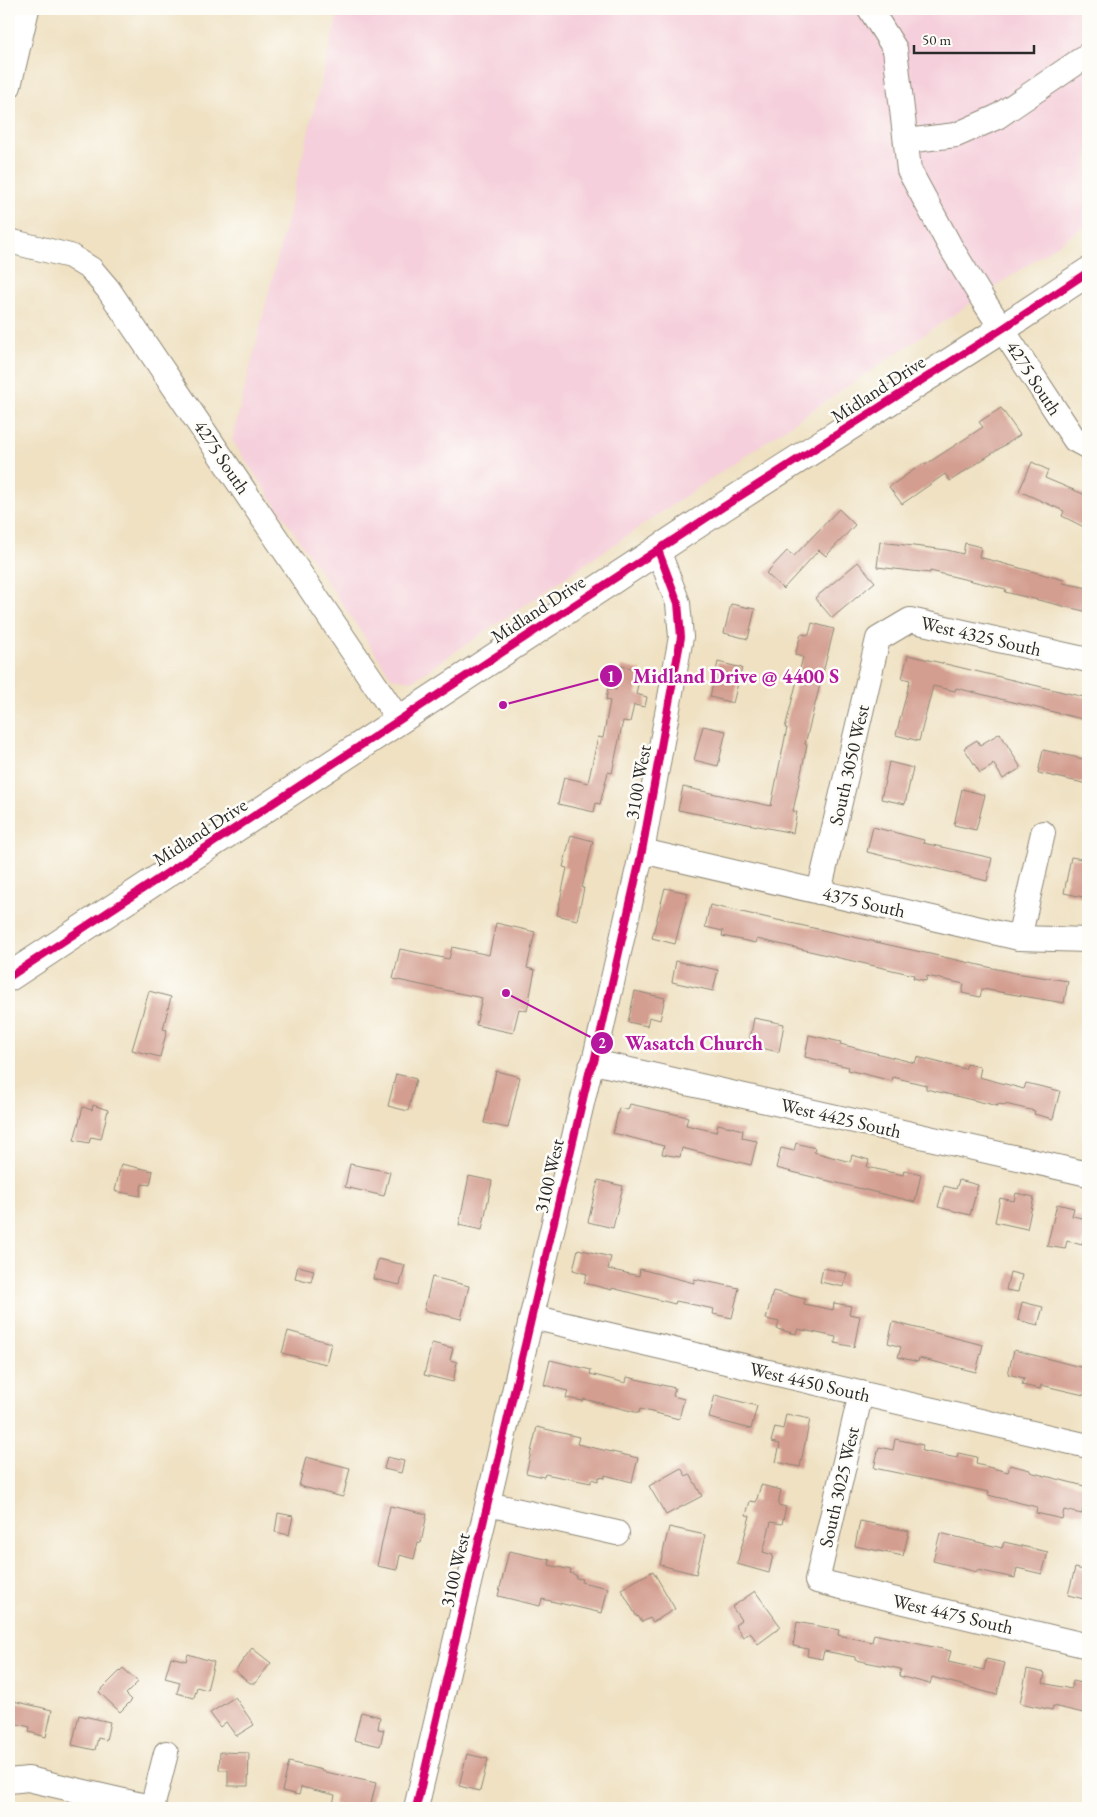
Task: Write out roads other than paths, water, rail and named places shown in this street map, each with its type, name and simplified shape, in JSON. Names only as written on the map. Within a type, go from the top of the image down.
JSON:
[{"type":"main road","name":"Midland Drive","points":[[9,977],[658,550],[1088,272]]},
{"type":"street","points":[[9,86],[12,58],[27,9]]},
{"type":"street","name":"4275 South","points":[[870,9],[895,49],[910,170],[950,246],[1002,329],[1075,440],[1088,447]]},
{"type":"street","points":[[906,141],[956,135],[996,117],[1088,55]]},
{"type":"street","name":"4275 South","points":[[9,241],[70,256],[91,269],[108,289],[399,720]]},
{"type":"street","name":"3100 West","points":[[416,1808],[590,1069],[594,1062],[642,851],[681,637],[678,603],[658,550]]},
{"type":"street","name":"West 4325 South","points":[[878,639],[910,620],[1088,660]]},
{"type":"street","name":"South 3050 West","points":[[819,892],[878,639]]},
{"type":"street","points":[[1019,938],[1043,833]]},
{"type":"street","name":"4375 South","points":[[642,851],[1019,938],[1088,940]]},
{"type":"street","name":"West 4425 South","points":[[594,1062],[1088,1174]]},
{"type":"street","name":"West 4450 South","points":[[532,1317],[1088,1446]]},
{"type":"street","name":"South 3025 West","points":[[817,1581],[861,1393]]},
{"type":"street","points":[[488,1504],[617,1533]]},
{"type":"street","name":"West 4475 South","points":[[817,1581],[1088,1646]]},
{"type":"street","points":[[9,1780],[28,1779],[153,1808],[166,1753]]},
{"type":"place","name":"Midland Drive @ 4400 S","points":[[503,705]]},
{"type":"place","name":"Wasatch Church","points":[[506,993]]}]
